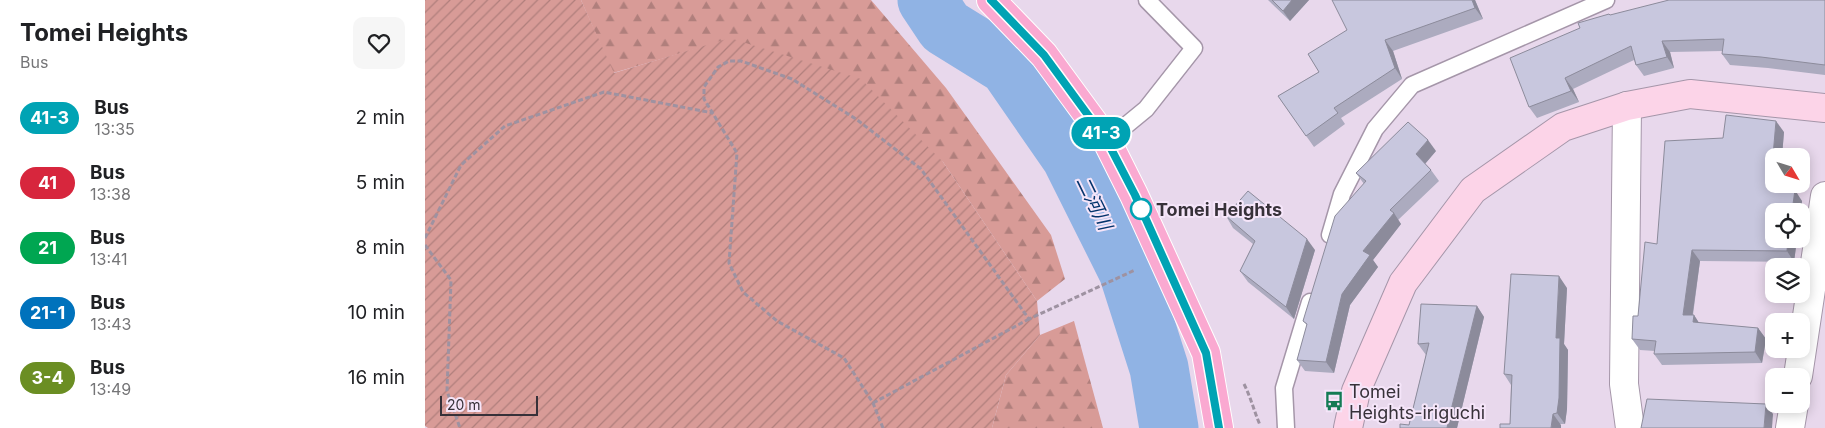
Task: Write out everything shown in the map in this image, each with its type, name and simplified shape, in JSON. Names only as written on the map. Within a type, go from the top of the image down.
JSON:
[{"type":"main road","points":[[991,0],[1044,55],[1107,141],[1135,195],[1206,353],[1219,428]]},
{"type":"street","points":[[1348,428],[1355,391],[1403,283],[1473,190],[1563,127],[1627,106],[1690,94],[1825,108]]},
{"type":"street","points":[[1627,106],[1624,384],[1630,428]]},
{"type":"street","points":[[1799,368],[1825,196]]},
{"type":"street","points":[[1790,428],[1792,413]]},
{"type":"lane","points":[[1107,141],[1146,108],[1194,48],[1147,0]]},
{"type":"lane","points":[[1326,250],[1342,194],[1375,129],[1412,85],[1606,0]]},
{"type":"lane","points":[[1286,428],[1285,388],[1315,286]]},
{"type":"path","points":[[883,428],[873,403],[843,358],[777,320],[743,292],[729,263],[737,153],[704,99],[705,87],[718,67],[729,61],[741,61],[791,79],[857,119],[921,169],[1029,319]]},
{"type":"path","points":[[425,238],[461,165],[505,126],[604,92],[713,113]]},
{"type":"path","points":[[425,245],[451,280],[447,391],[461,428]]},
{"type":"path","points":[[873,403],[1029,319],[1139,268]]},
{"type":"path","points":[[1241,380],[1252,399],[1252,406],[1261,428]]},
{"type":"green space","points":[[425,0],[581,0],[614,73],[730,38],[861,79],[943,162],[1037,301],[1040,335],[1006,375],[992,428],[428,428],[425,426]]},
{"type":"green space","points":[[581,0],[871,0],[946,88],[1051,235],[1065,279],[1037,301],[943,162],[730,39],[613,73]]},
{"type":"green space","points":[[1074,321],[1103,428],[992,428],[1006,375],[1040,335]]},
{"type":"building","points":[[1272,0],[1292,0],[1283,11]]},
{"type":"building","points":[[1332,0],[1472,0],[1475,8],[1385,40],[1395,68],[1334,108],[1338,113],[1306,136],[1278,96],[1319,72],[1308,54],[1347,30]]},
{"type":"building","points":[[1669,0],[1825,0],[1825,65],[1722,54],[1724,39],[1662,41],[1667,57],[1636,65],[1631,46],[1565,78],[1571,91],[1529,107],[1510,58],[1580,28],[1578,23]]},
{"type":"building","points":[[1726,115],[1776,121],[1774,148],[1765,148],[1765,193],[1795,193],[1793,203],[1765,203],[1765,248],[1787,248],[1787,251],[1692,250],[1683,315],[1694,315],[1693,322],[1758,328],[1755,352],[1654,354],[1656,341],[1632,339],[1633,316],[1638,316],[1645,242],[1657,244],[1665,141],[1723,138]]},
{"type":"building","points":[[1408,122],[1428,140],[1416,154],[1431,170],[1390,210],[1394,213],[1363,251],[1370,255],[1342,294],[1326,362],[1297,360],[1307,324],[1303,321],[1335,216],[1366,181],[1356,173]]},
{"type":"building","points":[[1248,191],[1307,239],[1286,307],[1240,271],[1255,241],[1226,216]]},
{"type":"building","points":[[1511,274],[1559,276],[1556,338],[1560,338],[1559,398],[1557,413],[1553,414],[1551,428],[1500,428],[1500,424],[1510,424],[1512,375],[1504,374]]},
{"type":"building","points":[[1421,304],[1477,306],[1447,428],[1400,428],[1400,424],[1409,425],[1429,343],[1418,344]]},
{"type":"building","points":[[1647,399],[1765,404],[1764,428],[1641,428]]},
{"type":"waterway","name":"二河川","points":[[927,0],[945,27],[1008,66],[1071,157],[1128,271],[1159,368],[1169,428]]},
{"type":"bus line","name":"41-3","points":[[991,0],[1044,55],[1107,141],[1135,195],[1206,353],[1219,428]]},
{"type":"place","name":"Tomei Heights","points":[[1141,209]]},
{"type":"place","name":"Tomei Heights-iriguchi","points":[[1334,401]]}]
